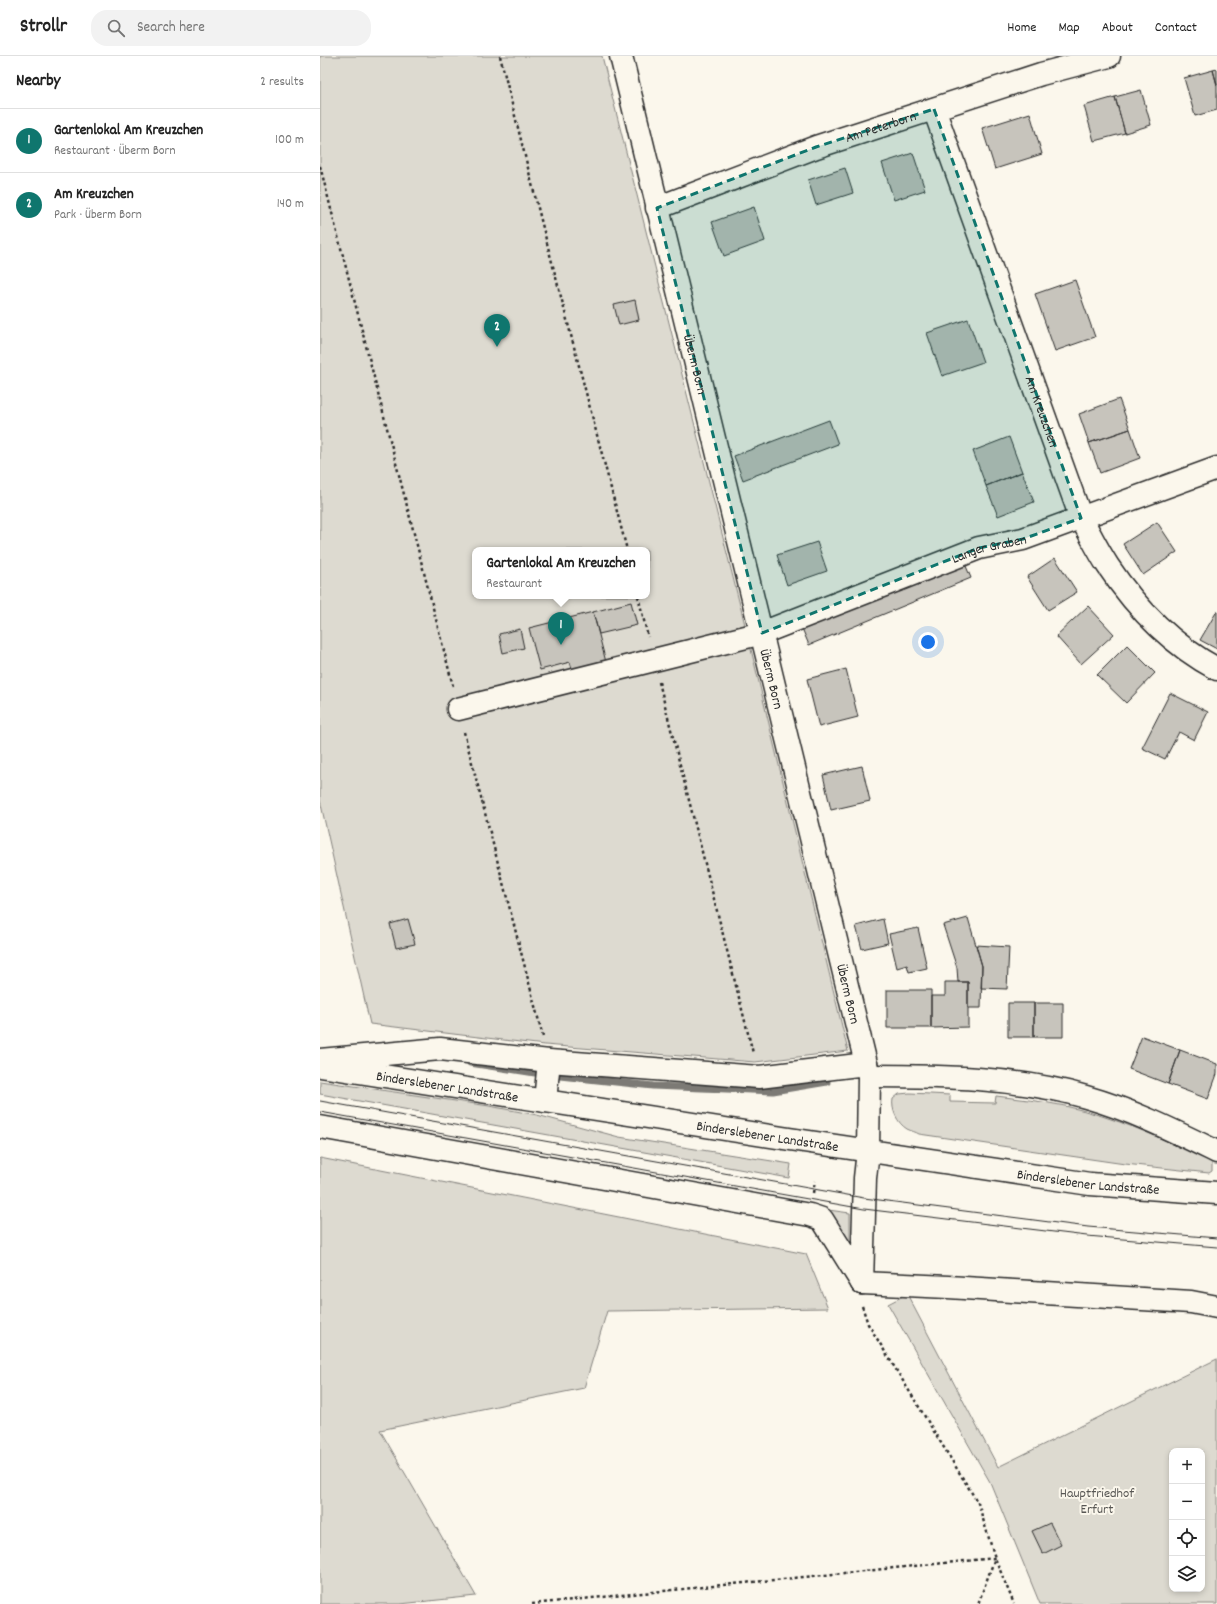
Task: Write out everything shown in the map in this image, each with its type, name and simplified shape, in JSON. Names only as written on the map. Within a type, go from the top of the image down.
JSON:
[{"type":"street","name":"Überm Born","points":[[621,56],[868,1070],[868,1151],[865,1178],[862,1283]]},
{"type":"street","name":"Am Peterborn","points":[[657,208],[816,147],[1041,74],[1109,56]]},
{"type":"street","name":"Am Kreuzchen","points":[[934,109],[1081,518],[1108,565],[1143,612],[1168,636],[1199,660],[1217,669]]},
{"type":"street","name":"Langer Graben","points":[[458,709],[762,633],[979,548],[1023,539],[1217,468]]},
{"type":"street","points":[[320,1060],[440,1049],[549,1061],[759,1077],[868,1070],[1013,1081],[1086,1096],[1149,1119],[1217,1152]]},
{"type":"street","points":[[545,1101],[549,1061]]},
{"type":"street","name":"Binderslebener Landstraße","points":[[320,1066],[1090,1184],[1217,1193]]},
{"type":"street","points":[[320,1127],[810,1215],[822,1219],[862,1283],[1191,1302],[1217,1307]]},
{"type":"path","points":[[500,56],[625,547]]},
{"type":"path","points":[[320,166],[549,1061]]},
{"type":"path","points":[[639,599],[759,1077]]},
{"type":"path","points":[[862,1283],[862,1310],[868,1324],[978,1503],[995,1558],[1014,1604]]},
{"type":"path","points":[[532,1604],[995,1558]]},
{"type":"path","points":[[978,1604],[995,1558]]},
{"type":"highlighted area","points":[[934,109],[1081,518],[1023,539],[979,548],[762,633],[657,208],[816,147]]},
{"type":"green space","points":[[320,56],[602,56],[748,637],[848,1051],[755,1062],[545,1045],[370,1024],[320,800]]},
{"type":"green space","points":[[320,1081],[489,1106],[537,1115],[619,1137],[791,1164],[789,1178],[320,1094]]},
{"type":"green space","points":[[910,1093],[950,1095],[950,1102],[995,1103],[996,1096],[1065,1106],[1120,1122],[1172,1143],[1207,1159],[1212,1163],[1212,1171],[1209,1173],[1125,1164],[919,1134],[907,1129],[900,1123],[893,1107],[893,1099],[899,1094]]},
{"type":"green space","points":[[320,1158],[806,1254],[828,1308],[607,1311],[584,1388],[380,1430],[476,1596],[400,1604],[320,1604]]},
{"type":"green space","points":[[821,1209],[850,1213],[850,1249]]},
{"type":"green space","name":"Hauptfriedhof Erfurt","points":[[907,1294],[998,1467],[1217,1359],[1217,1604],[1040,1604],[990,1482],[888,1304]]},
{"type":"building","points":[[1217,69],[1217,85],[1213,70]]},
{"type":"building","points":[[1213,70],[1217,85],[1217,110],[1195,116],[1184,78]]},
{"type":"building","points":[[1141,90],[1151,125],[1125,133],[1115,97]]},
{"type":"building","points":[[1115,97],[1125,133],[1094,141],[1084,106]]},
{"type":"building","points":[[1030,113],[1042,154],[995,169],[982,128]]},
{"type":"building","points":[[913,153],[925,190],[894,200],[882,163]]},
{"type":"building","points":[[845,168],[853,193],[816,205],[808,180]]},
{"type":"building","points":[[754,207],[765,241],[724,256],[712,222]]},
{"type":"building","points":[[1075,280],[1095,337],[1055,351],[1035,294]]},
{"type":"building","points":[[635,300],[639,320],[619,325],[614,305]]},
{"type":"building","points":[[968,319],[983,362],[942,376],[927,333]]},
{"type":"building","points":[[1119,399],[1130,429],[1089,443],[1079,414]]},
{"type":"building","points":[[829,420],[838,444],[743,480],[734,456]]},
{"type":"building","points":[[1130,429],[1140,458],[1100,473],[1089,443]]},
{"type":"building","points":[[1009,437],[1022,472],[986,486],[973,451]]},
{"type":"building","points":[[1022,472],[1034,502],[998,516],[986,486]]},
{"type":"building","points":[[1157,522],[1177,552],[1143,575],[1123,544]]},
{"type":"building","points":[[817,542],[827,571],[787,585],[777,555]]},
{"type":"building","points":[[1055,558],[1077,592],[1048,610],[1027,577]]},
{"type":"building","points":[[963,559],[971,578],[809,645],[801,626]]},
{"type":"building","points":[[631,602],[637,625],[599,634],[593,612]]},
{"type":"building","points":[[1088,606],[1114,634],[1081,664],[1056,636]]},
{"type":"building","points":[[1217,611],[1217,649],[1200,640]]},
{"type":"building","points":[[593,612],[607,666],[574,675],[570,662],[540,670],[529,628]]},
{"type":"building","points":[[520,629],[524,648],[503,653],[499,634]]},
{"type":"building","points":[[1127,645],[1155,673],[1126,703],[1097,675]]},
{"type":"building","points":[[846,669],[858,717],[819,727],[807,679]]},
{"type":"building","points":[[1170,693],[1208,712],[1194,740],[1179,732],[1165,759],[1142,748]]},
{"type":"building","points":[[862,766],[870,801],[831,810],[823,775]]},
{"type":"building","points":[[968,918],[982,966],[981,1008],[968,1008],[968,982],[958,982],[957,968],[943,925]]},
{"type":"building","points":[[408,919],[415,944],[396,948],[390,924]]},
{"type":"building","points":[[883,919],[888,943],[862,949],[856,926]]},
{"type":"building","points":[[918,928],[927,968],[909,972],[907,965],[897,968],[889,934]]},
{"type":"building","points":[[976,945],[1009,947],[1007,989],[981,988],[982,966]]},
{"type":"building","points":[[945,982],[968,982],[968,1027],[931,1028],[931,996],[945,996]]},
{"type":"building","points":[[887,990],[931,990],[931,1028],[887,1028]]},
{"type":"building","points":[[1008,1003],[1034,1003],[1034,1037],[1008,1037]]},
{"type":"building","points":[[1034,1003],[1063,1003],[1063,1037],[1034,1037]]},
{"type":"building","points":[[1142,1036],[1180,1050],[1168,1084],[1129,1069]]},
{"type":"building","points":[[1180,1050],[1217,1064],[1217,1074],[1208,1099],[1168,1084]]},
{"type":"building","points":[[1050,1523],[1061,1545],[1043,1554],[1032,1531]]},
{"type":"waterway","points":[[470,1063],[535,1073]]},
{"type":"waterway","points":[[560,1076],[653,1086],[773,1091],[827,1082]]},
{"type":"tram line","points":[[320,1101],[864,1198],[1088,1227],[1217,1238]]},
{"type":"tram line","points":[[320,1112],[864,1209],[1087,1236],[1217,1247]]},
{"type":"place","name":"Am Kreuzchen","points":[[497,347]]},
{"type":"place","name":"Gartenlokal Am Kreuzchen","points":[[561,645]]}]
